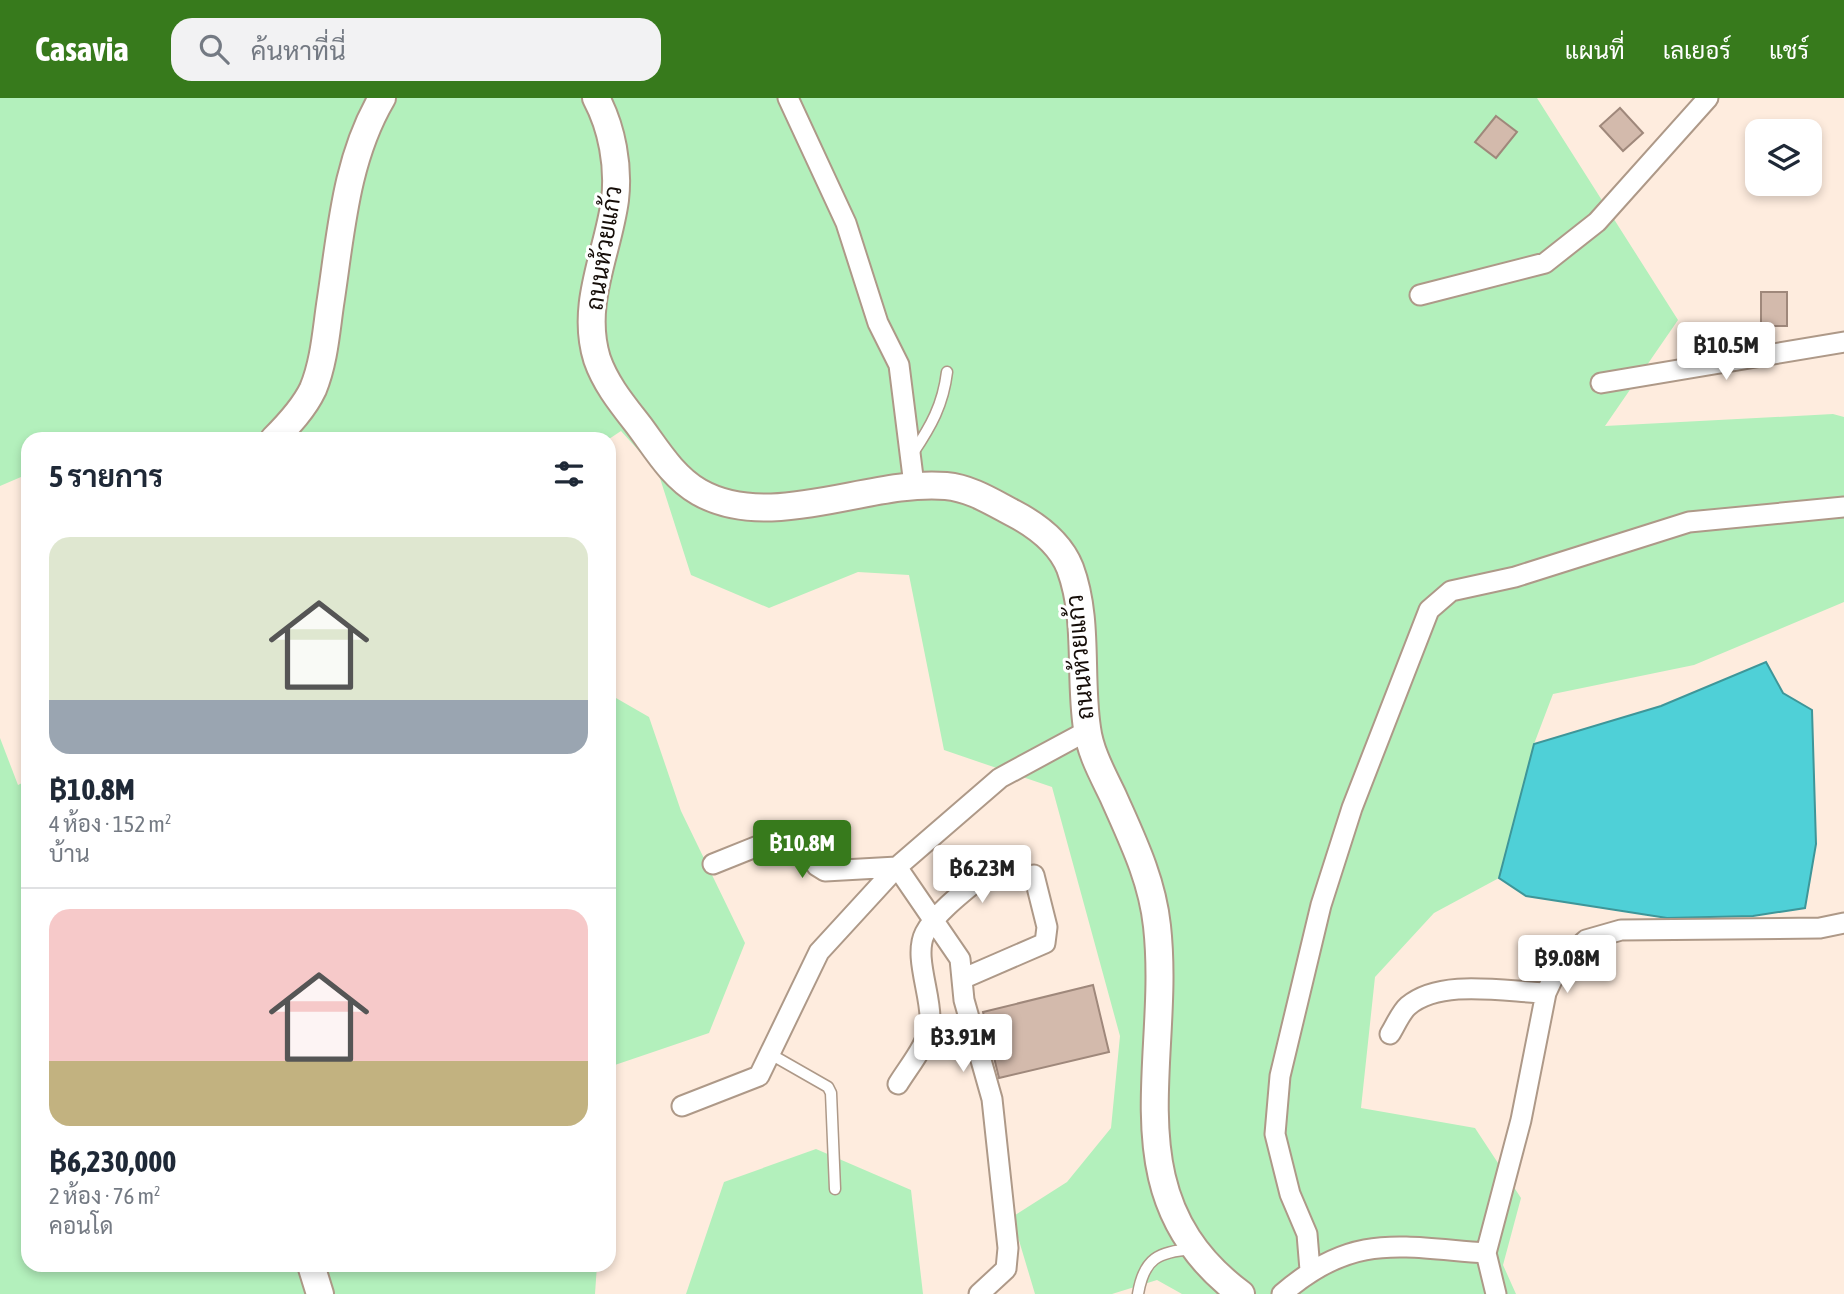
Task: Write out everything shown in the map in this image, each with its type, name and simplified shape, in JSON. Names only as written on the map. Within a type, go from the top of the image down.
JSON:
[{"type":"main road","points":[[281,432],[292,421],[312,390],[323,359],[349,175],[369,120],[382,98]]},
{"type":"main road","name":"ถนนห้วยแก้ว","points":[[596,98],[615,152],[615,198],[592,302],[597,357],[609,387],[676,474],[701,493],[732,504],[772,507],[808,506],[914,485],[951,486],[983,497],[1032,523],[1053,542],[1069,565],[1079,607],[1087,732],[1152,889],[1158,929],[1155,1137],[1166,1201],[1196,1249],[1231,1291]]},
{"type":"main road","points":[[313,1272],[320,1294]]},
{"type":"street","points":[[788,98],[846,223],[878,323],[899,365],[914,485]]},
{"type":"street","points":[[1420,295],[1545,263],[1597,222],[1708,98]]},
{"type":"street","points":[[1601,383],[1844,342]]},
{"type":"street","points":[[1310,1270],[1307,1234],[1290,1194],[1275,1134],[1280,1076],[1321,905],[1352,808],[1429,610],[1451,591],[1515,577],[1689,522],[1844,507]]},
{"type":"street","points":[[682,1106],[759,1076],[772,1055],[819,952],[897,867],[1000,778],[1087,732]]},
{"type":"street","points":[[713,864],[789,832],[797,834],[817,866],[825,871],[897,867]]},
{"type":"street","points":[[898,1084],[928,1034],[929,1005],[920,946],[934,920],[1002,860]]},
{"type":"street","points":[[897,867],[960,959],[970,1026],[992,1099],[1008,1248],[1006,1269],[979,1294]]},
{"type":"street","points":[[961,979],[1045,943],[1047,928],[1034,876]]},
{"type":"street","points":[[1496,1294],[1486,1253],[1521,1119],[1546,993],[1560,963],[1587,940],[1621,930],[1820,928],[1844,923]]},
{"type":"street","points":[[1390,1034],[1408,1006],[1436,993],[1455,990],[1546,993]]},
{"type":"street","points":[[1282,1294],[1310,1270],[1351,1252],[1380,1245],[1486,1253]]},
{"type":"lane","points":[[910,456],[934,421],[944,396],[947,372]]},
{"type":"lane","points":[[772,1055],[828,1087],[831,1093],[835,1189]]},
{"type":"lane","points":[[1138,1294],[1144,1271],[1152,1260],[1175,1249],[1196,1249]]},
{"type":"green space","points":[[0,98],[1537,98],[1678,320],[1605,426],[1833,414],[1844,417],[1844,602],[1694,665],[1553,694],[1534,744],[1499,878],[1434,913],[1375,977],[1361,1108],[1475,1128],[1521,1198],[1503,1265],[1516,1294],[1182,1294],[1157,1280],[1112,1294],[1035,1294],[1012,1217],[1067,1182],[1111,1128],[1120,1036],[1052,787],[944,750],[909,575],[858,572],[769,608],[691,575],[658,472],[621,431],[616,434],[616,432],[21,432],[21,477],[0,486]]},
{"type":"green space","points":[[616,698],[649,717],[681,811],[745,943],[709,1033],[616,1065]]},
{"type":"green space","points":[[0,738],[18,785],[21,784],[21,1272],[597,1272],[595,1294],[0,1294]]},
{"type":"green space","points":[[816,1149],[911,1190],[923,1294],[686,1294],[724,1182]]},
{"type":"water","points":[[1766,662],[1783,693],[1812,710],[1816,844],[1805,908],[1753,916],[1667,918],[1526,896],[1499,878],[1534,744],[1661,706]]},
{"type":"building","points":[[1620,108],[1643,133],[1623,151],[1600,126]]},
{"type":"building","points":[[1496,116],[1517,132],[1496,158],[1475,142]]},
{"type":"building","points":[[1761,292],[1787,292],[1787,326],[1761,326]]},
{"type":"building","points":[[1093,985],[1109,1052],[999,1078],[983,1012]]}]
